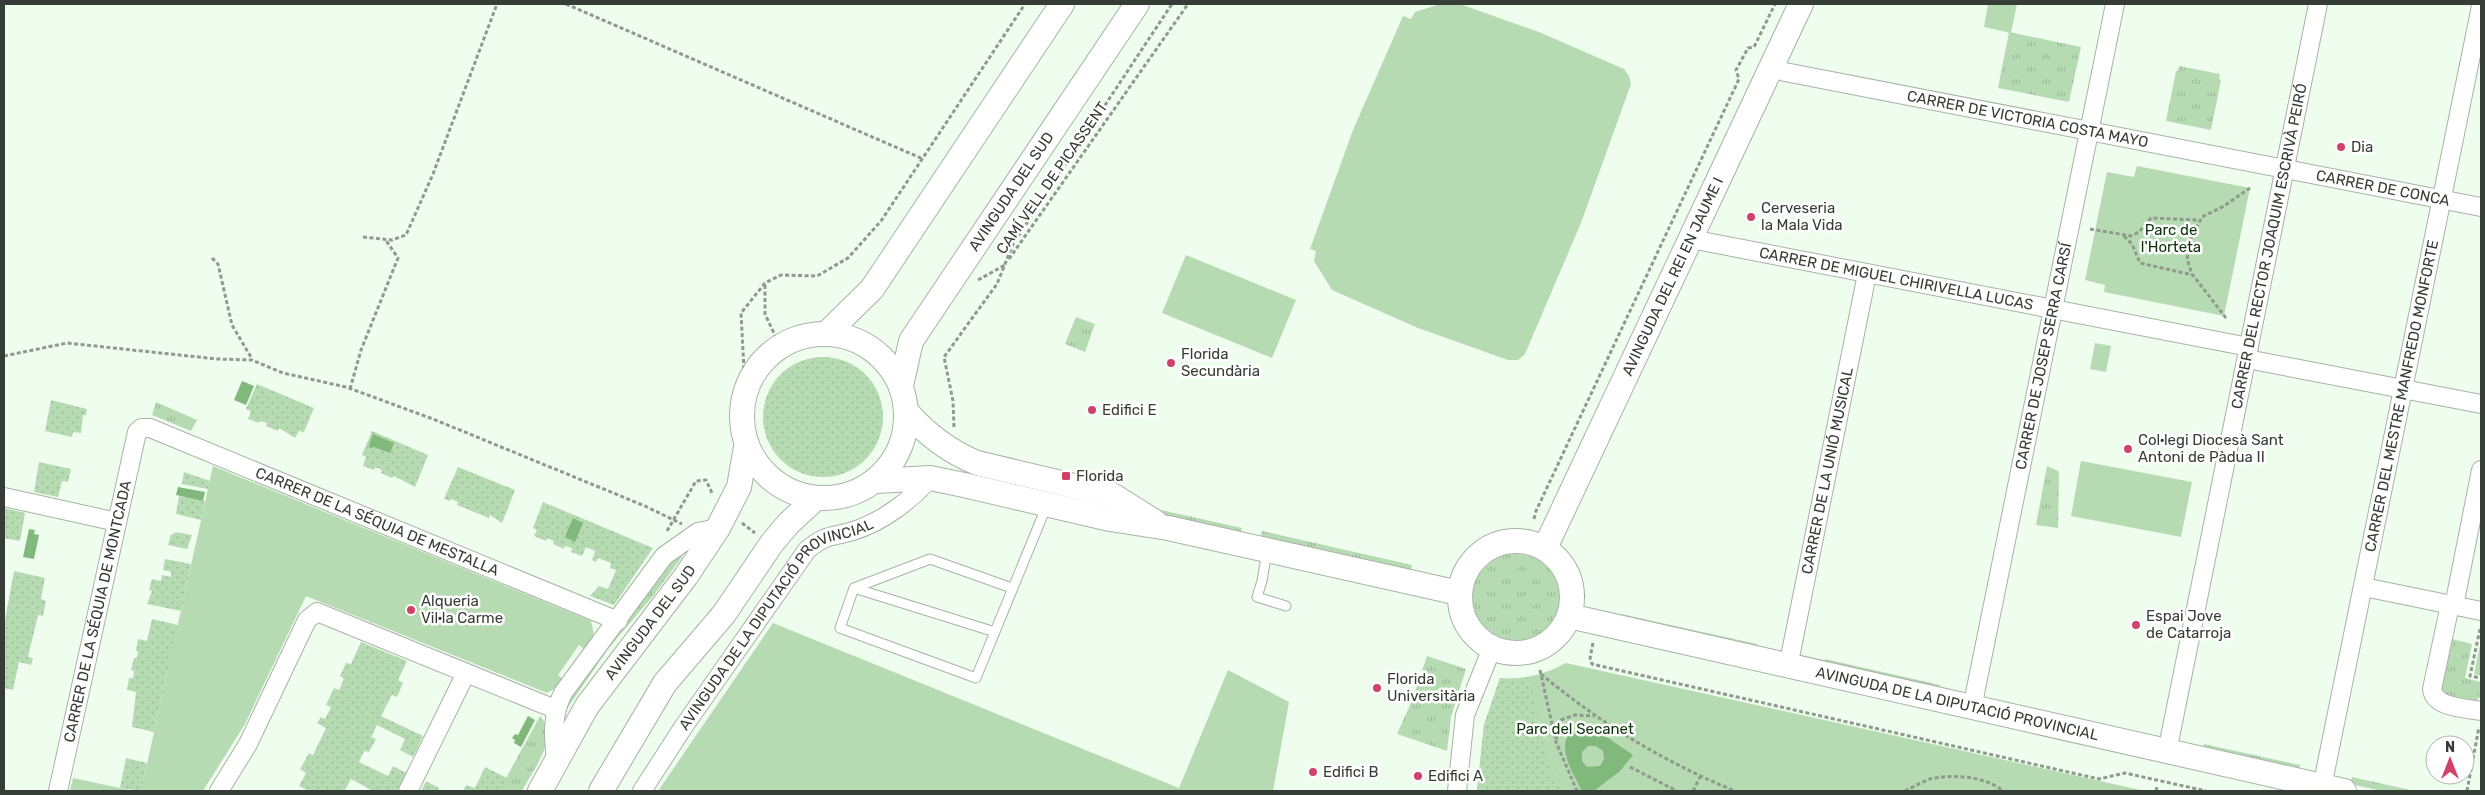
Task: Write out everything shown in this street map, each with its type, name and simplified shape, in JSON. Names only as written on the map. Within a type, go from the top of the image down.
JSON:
[{"type":"street","points":[[827,333],[872,289],[1062,4]]},
{"type":"street","name":"AVINGUDA DEL SUD","points":[[901,386],[911,341],[1137,4]]},
{"type":"street","name":"AVINGUDA DEL REI EN JAUME I","points":[[1554,547],[1691,239],[1801,4]]},
{"type":"street","name":"CARRER DE JOSEP SERRA CARSÍ","points":[[1972,708],[2115,4]]},
{"type":"street","name":"CARRER DEL RECTOR JOAQUIM ESCRIVÀ PEIRÓ","points":[[2167,752],[2318,4]]},
{"type":"street","name":"CARRER DEL MESTRE MANFREDO MONFORTE","points":[[2333,789],[2364,587],[2481,6]]},
{"type":"street","name":"CARRER DE VICTORIA COSTA MAYO","points":[[1771,67],[1785,72],[2285,170]]},
{"type":"street","name":"CARRER DE CONCA","points":[[2285,170],[2481,207]]},
{"type":"street","name":"CARRER DE MIGUEL CHIRIVELLA LUCAS","points":[[1691,239],[2054,310],[2405,389],[2481,404]]},
{"type":"street","name":"CARRER DE LA UNIÓ MUSICAL","points":[[1788,667],[1867,274]]},
{"type":"street","points":[[827,333],[851,338],[872,349],[889,365],[901,386],[907,412],[905,436],[895,458],[876,481],[860,491],[838,498],[815,499],[793,493],[773,482],[757,466],[746,447],[741,428],[741,408],[745,389],[759,364],[780,346],[803,336],[827,333]]},
{"type":"street","points":[[907,412],[927,434],[950,450],[977,463],[1112,495],[1143,516],[1168,528]]},
{"type":"street","name":"CARRER DE LA SÉQUIA DE MESTALLA","points":[[137,432],[141,428],[150,428],[618,621]]},
{"type":"street","name":"CARRER DE LA SÉQUIA DE MONTCADA","points":[[58,791],[137,432]]},
{"type":"street","name":"AVINGUDA DEL SUD","points":[[540,791],[587,706],[686,576],[708,530],[739,486],[746,447]]},
{"type":"street","points":[[2481,470],[2432,689],[2433,695],[2438,702],[2481,717]]},
{"type":"street","points":[[876,481],[930,478],[1110,519],[1168,528],[1459,593]]},
{"type":"street","name":"AVINGUDA DE LA DIPUTACIÓ PROVINCIAL","points":[[642,791],[684,726],[807,550],[822,538],[852,531],[873,523],[916,495],[930,478]]},
{"type":"street","points":[[4,498],[117,522]]},
{"type":"street","points":[[601,791],[665,683],[724,614],[772,543],[788,524],[815,499]]},
{"type":"street","points":[[556,759],[553,726],[555,709],[563,693],[618,621],[664,556],[708,530]]},
{"type":"street","points":[[1513,540],[1554,547],[1569,578],[1578,610],[1556,636],[1535,650],[1520,653],[1492,648],[1479,639],[1470,630],[1462,612],[1459,593],[1462,577],[1470,563],[1482,551],[1497,544],[1513,540]]},
{"type":"street","points":[[2364,587],[2452,605],[2481,620]]},
{"type":"street","name":"AVINGUDA DE LA DIPUTACIÓ PROVINCIAL","points":[[1578,610],[1788,667],[2333,789]]},
{"type":"street","points":[[219,791],[248,744],[307,620],[312,614],[322,613],[555,709]]},
{"type":"street","points":[[1457,791],[1465,715],[1492,648]]},
{"type":"street","points":[[408,791],[466,673]]},
{"type":"lane","points":[[854,588],[840,628],[976,678],[1048,504]]},
{"type":"lane","points":[[1267,551],[1257,597],[1286,606]]},
{"type":"lane","points":[[854,588],[930,560],[1012,588]]},
{"type":"lane","points":[[854,588],[995,632]]},
{"type":"path","points":[[363,236],[392,240],[406,235],[433,174],[496,4]]},
{"type":"path","points":[[566,4],[922,159]]},
{"type":"path","points":[[745,389],[741,313],[765,283],[781,274],[817,276],[848,258],[881,221],[1024,4]]},
{"type":"path","points":[[950,450],[954,431],[953,401],[944,357],[997,284],[1013,244],[1172,4]]},
{"type":"path","name":"CAMÍ VELL DE PICASSENT","points":[[972,283],[1004,265],[1188,4]]},
{"type":"path","points":[[1537,524],[1534,518],[1536,511],[1737,84],[1739,76],[1736,70],[1748,48],[1754,47],[1775,4]]},
{"type":"path","points":[[2226,318],[2192,275],[2188,250],[2192,232],[2199,220],[2250,188]]},
{"type":"path","points":[[2090,229],[2124,236],[2135,234],[2151,218],[2199,220]]},
{"type":"path","points":[[2124,236],[2132,244],[2140,263],[2192,275]]},
{"type":"path","points":[[350,389],[361,350],[398,258],[385,239]]},
{"type":"path","points":[[212,258],[218,264],[232,325],[252,360]]},
{"type":"path","points":[[765,283],[765,314],[780,346]]},
{"type":"path","points":[[4,356],[67,344],[217,359],[252,360],[283,373],[350,389],[433,419],[708,530]]},
{"type":"path","points":[[1554,547],[1577,572],[1578,610]]},
{"type":"path","points":[[2481,620],[2470,676],[2481,678]]},
{"type":"path","points":[[1594,640],[1590,658],[1592,664],[1596,665],[2099,779],[2125,773],[2206,791]]},
{"type":"path","points":[[1576,791],[1556,742],[1540,672],[1596,716],[1652,752],[1700,777],[1735,791]]},
{"type":"path","points":[[1556,742],[1561,720],[1575,715],[1596,716]]},
{"type":"path","points":[[2467,791],[2481,717]]},
{"type":"path","points":[[1630,767],[1676,791]]},
{"type":"path","points":[[1905,791],[1930,780],[1958,776],[1998,786],[2003,791]]},
{"type":"path","points":[[1693,791],[1700,777]]},
{"type":"green space","points":[[1440,4],[1460,4],[1539,32],[1624,69],[1629,76],[1631,84],[1581,223],[1525,354],[1518,360],[1508,360],[1418,328],[1332,290],[1314,261],[1316,251],[1310,249],[1353,130],[1403,16],[1411,19],[1415,12]]},
{"type":"green space","points":[[1988,4],[2017,4],[2011,33],[1984,27]]},
{"type":"green space","points":[[2009,32],[2081,47],[2069,102],[1998,88]]},
{"type":"green space","points":[[2179,66],[2220,74],[2219,79],[2221,80],[2211,130],[2166,121],[2176,71],[2178,71]]},
{"type":"green space","name":"Parc de l'Horteta","points":[[2137,166],[2250,188],[2224,316],[2104,292],[2105,285],[2085,280],[2107,172],[2134,177]]},
{"type":"green space","points":[[1186,255],[1296,300],[1272,358],[1162,313]]},
{"type":"green space","points":[[1076,317],[1095,324],[1085,352],[1065,344]]},
{"type":"green space","points":[[2095,343],[2111,346],[2106,372],[2090,369]]},
{"type":"green space","points":[[823,357],[835,358],[846,362],[856,367],[865,375],[873,384],[878,394],[882,405],[882,429],[878,440],[873,450],[865,459],[856,467],[846,472],[835,476],[823,477],[811,476],[800,472],[790,467],[781,459],[773,450],[768,440],[764,429],[763,417],[764,405],[768,394],[773,384],[781,375],[790,367],[800,362],[811,358]]},
{"type":"green space","points":[[257,384],[314,408],[304,432],[299,431],[295,438],[279,428],[278,431],[266,426],[267,423],[260,421],[259,423],[248,419],[251,411],[246,409]]},
{"type":"green space","points":[[51,400],[87,409],[86,415],[83,415],[81,433],[73,432],[72,437],[45,431]]},
{"type":"green space","points":[[156,402],[197,420],[191,431],[152,415]]},
{"type":"green space","points":[[372,431],[428,455],[415,487],[394,476],[392,478],[381,473],[382,470],[375,467],[374,470],[363,466],[366,457],[362,455]]},
{"type":"green space","points":[[2081,461],[2192,482],[2181,537],[2071,516]]},
{"type":"green space","points":[[39,462],[71,469],[68,482],[62,481],[58,497],[34,492]]},
{"type":"green space","points":[[213,466],[591,621],[594,635],[584,649],[579,645],[558,675],[563,679],[556,688],[547,693],[306,596],[245,724],[203,791],[141,791]]},
{"type":"green space","points":[[2047,466],[2058,471],[2059,474],[2058,528],[2036,525]]},
{"type":"green space","points":[[458,467],[515,490],[502,523],[490,515],[489,518],[457,505],[458,502],[451,499],[450,501],[444,499]]},
{"type":"green space","points":[[184,472],[210,481],[208,489],[182,484]]},
{"type":"green space","points":[[1117,490],[1161,510],[1242,528],[1240,535],[1170,519]]},
{"type":"green space","points":[[179,496],[205,501],[201,520],[176,514]]},
{"type":"green space","points":[[543,502],[653,548],[614,605],[590,596],[599,586],[608,589],[616,570],[610,568],[611,563],[598,558],[596,562],[592,560],[595,551],[586,547],[582,556],[571,552],[572,548],[565,546],[564,549],[553,544],[554,541],[547,538],[546,541],[534,536],[537,530],[533,528]]},
{"type":"green space","points":[[4,508],[25,513],[20,541],[4,538]]},
{"type":"green space","points":[[1262,531],[1412,565],[1410,573],[1260,539]]},
{"type":"green space","points":[[176,532],[192,535],[187,549],[168,545],[171,535]]},
{"type":"green space","points":[[680,553],[682,557],[653,596],[608,649],[564,713],[570,695],[672,556]]},
{"type":"green space","points":[[1516,554],[1533,557],[1547,567],[1557,581],[1560,598],[1557,615],[1547,629],[1533,639],[1516,642],[1499,639],[1485,629],[1475,615],[1472,598],[1475,581],[1485,567],[1499,557]]},
{"type":"green space","points":[[165,559],[191,564],[181,611],[147,604],[152,591],[149,590],[152,579],[161,581],[162,575],[171,577],[171,572],[163,570]]},
{"type":"green space","points":[[14,571],[45,578],[41,599],[46,601],[43,616],[38,615],[28,657],[33,658],[31,665],[19,662],[13,690],[4,688],[4,626]]},
{"type":"green space","points":[[1621,614],[1757,644],[1756,651],[1619,621]]},
{"type":"green space","points":[[152,619],[178,625],[154,732],[132,727],[136,692],[127,690],[129,678],[133,678],[134,671],[131,670],[134,658],[137,658],[138,639],[147,641]]},
{"type":"green space","points":[[773,623],[1179,788],[1228,670],[1289,702],[1273,791],[658,791]]},
{"type":"green space","points":[[2452,639],[2472,644],[2465,678],[2481,682],[2480,697],[2476,701],[2443,695],[2440,689]]},
{"type":"green space","points":[[361,642],[407,661],[398,680],[403,683],[397,697],[392,695],[381,716],[423,736],[413,757],[400,750],[405,739],[377,725],[371,737],[376,739],[369,752],[364,751],[359,762],[388,776],[393,766],[406,773],[397,791],[373,791],[351,779],[345,790],[347,791],[309,791],[299,786],[306,773],[300,769],[309,753],[313,755],[326,728],[317,723],[321,717],[325,719],[331,707],[326,705],[334,688],[339,690],[344,679],[340,676],[346,663],[351,664]]},
{"type":"green space","points":[[2481,645],[2481,676],[2474,674]]},
{"type":"green space","points":[[1427,656],[1466,669],[1451,717],[1447,751],[1397,734],[1411,703]]},
{"type":"green space","points":[[1825,659],[1940,685],[1938,692],[1823,666]]},
{"type":"green space","name":"Parc del Secanet","points":[[1566,663],[2145,791],[1477,791],[1484,725],[1500,678],[1534,675]]},
{"type":"green space","points":[[1532,676],[1534,703],[1541,735],[1550,767],[1561,791],[1477,791],[1484,725],[1500,678],[1517,680]]},
{"type":"green space","points":[[540,716],[545,724],[547,734],[543,754],[538,764],[522,791],[499,791]]},
{"type":"green space","points":[[2204,744],[2300,765],[2298,773],[2203,752]]},
{"type":"green space","points":[[126,758],[147,763],[141,791],[120,788]]},
{"type":"green space","points":[[485,767],[507,778],[499,791],[463,791],[466,785],[475,788]]},
{"type":"green space","points":[[2352,777],[2415,791],[2382,791],[2350,784]]},
{"type":"green space","points":[[73,778],[134,791],[70,791]]},
{"type":"green space","points":[[426,781],[439,788],[438,791],[421,791]]},
{"type":"shaded area","points":[[242,381],[254,386],[246,405],[234,400]]},
{"type":"shaded area","points":[[373,434],[394,443],[390,453],[374,447],[370,448],[369,445]]},
{"type":"shaded area","points":[[178,487],[205,492],[203,501],[176,495]]},
{"type":"shaded area","points":[[573,518],[583,523],[575,542],[565,537]]},
{"type":"shaded area","points":[[29,529],[35,530],[34,534],[39,535],[34,559],[23,557]]},
{"type":"shaded area","points":[[528,716],[535,720],[521,747],[514,743],[515,740],[512,738],[515,734],[518,735]]},
{"type":"shaded area","points":[[1579,727],[1595,729],[1633,755],[1620,771],[1594,791],[1582,791],[1566,756],[1566,740]],"holes":[[[1588,746],[1596,746],[1603,751],[1604,759],[1600,766],[1587,767],[1582,761],[1582,752]]]},
{"type":"place","name":"Dia","points":[[2341,147]]},
{"type":"place","name":"Cerveseria la Mala Vida","points":[[1751,217]]},
{"type":"place","name":"Florida Secundària","points":[[1171,363]]},
{"type":"place","name":"Edifici E","points":[[1092,410]]},
{"type":"place","name":"Col·legi Diocesà Sant Antoni de Pàdua II","points":[[2128,449]]},
{"type":"place","name":"Florida","points":[[1066,476]]},
{"type":"place","name":"Alqueria Vil·la Carme","points":[[411,610]]},
{"type":"place","name":"Espai Jove de Catarroja","points":[[2136,625]]},
{"type":"place","name":"Florida Universitària","points":[[1377,688]]},
{"type":"place","name":"Edifici B","points":[[1313,772]]},
{"type":"place","name":"Edifici A","points":[[1418,776]]}]
